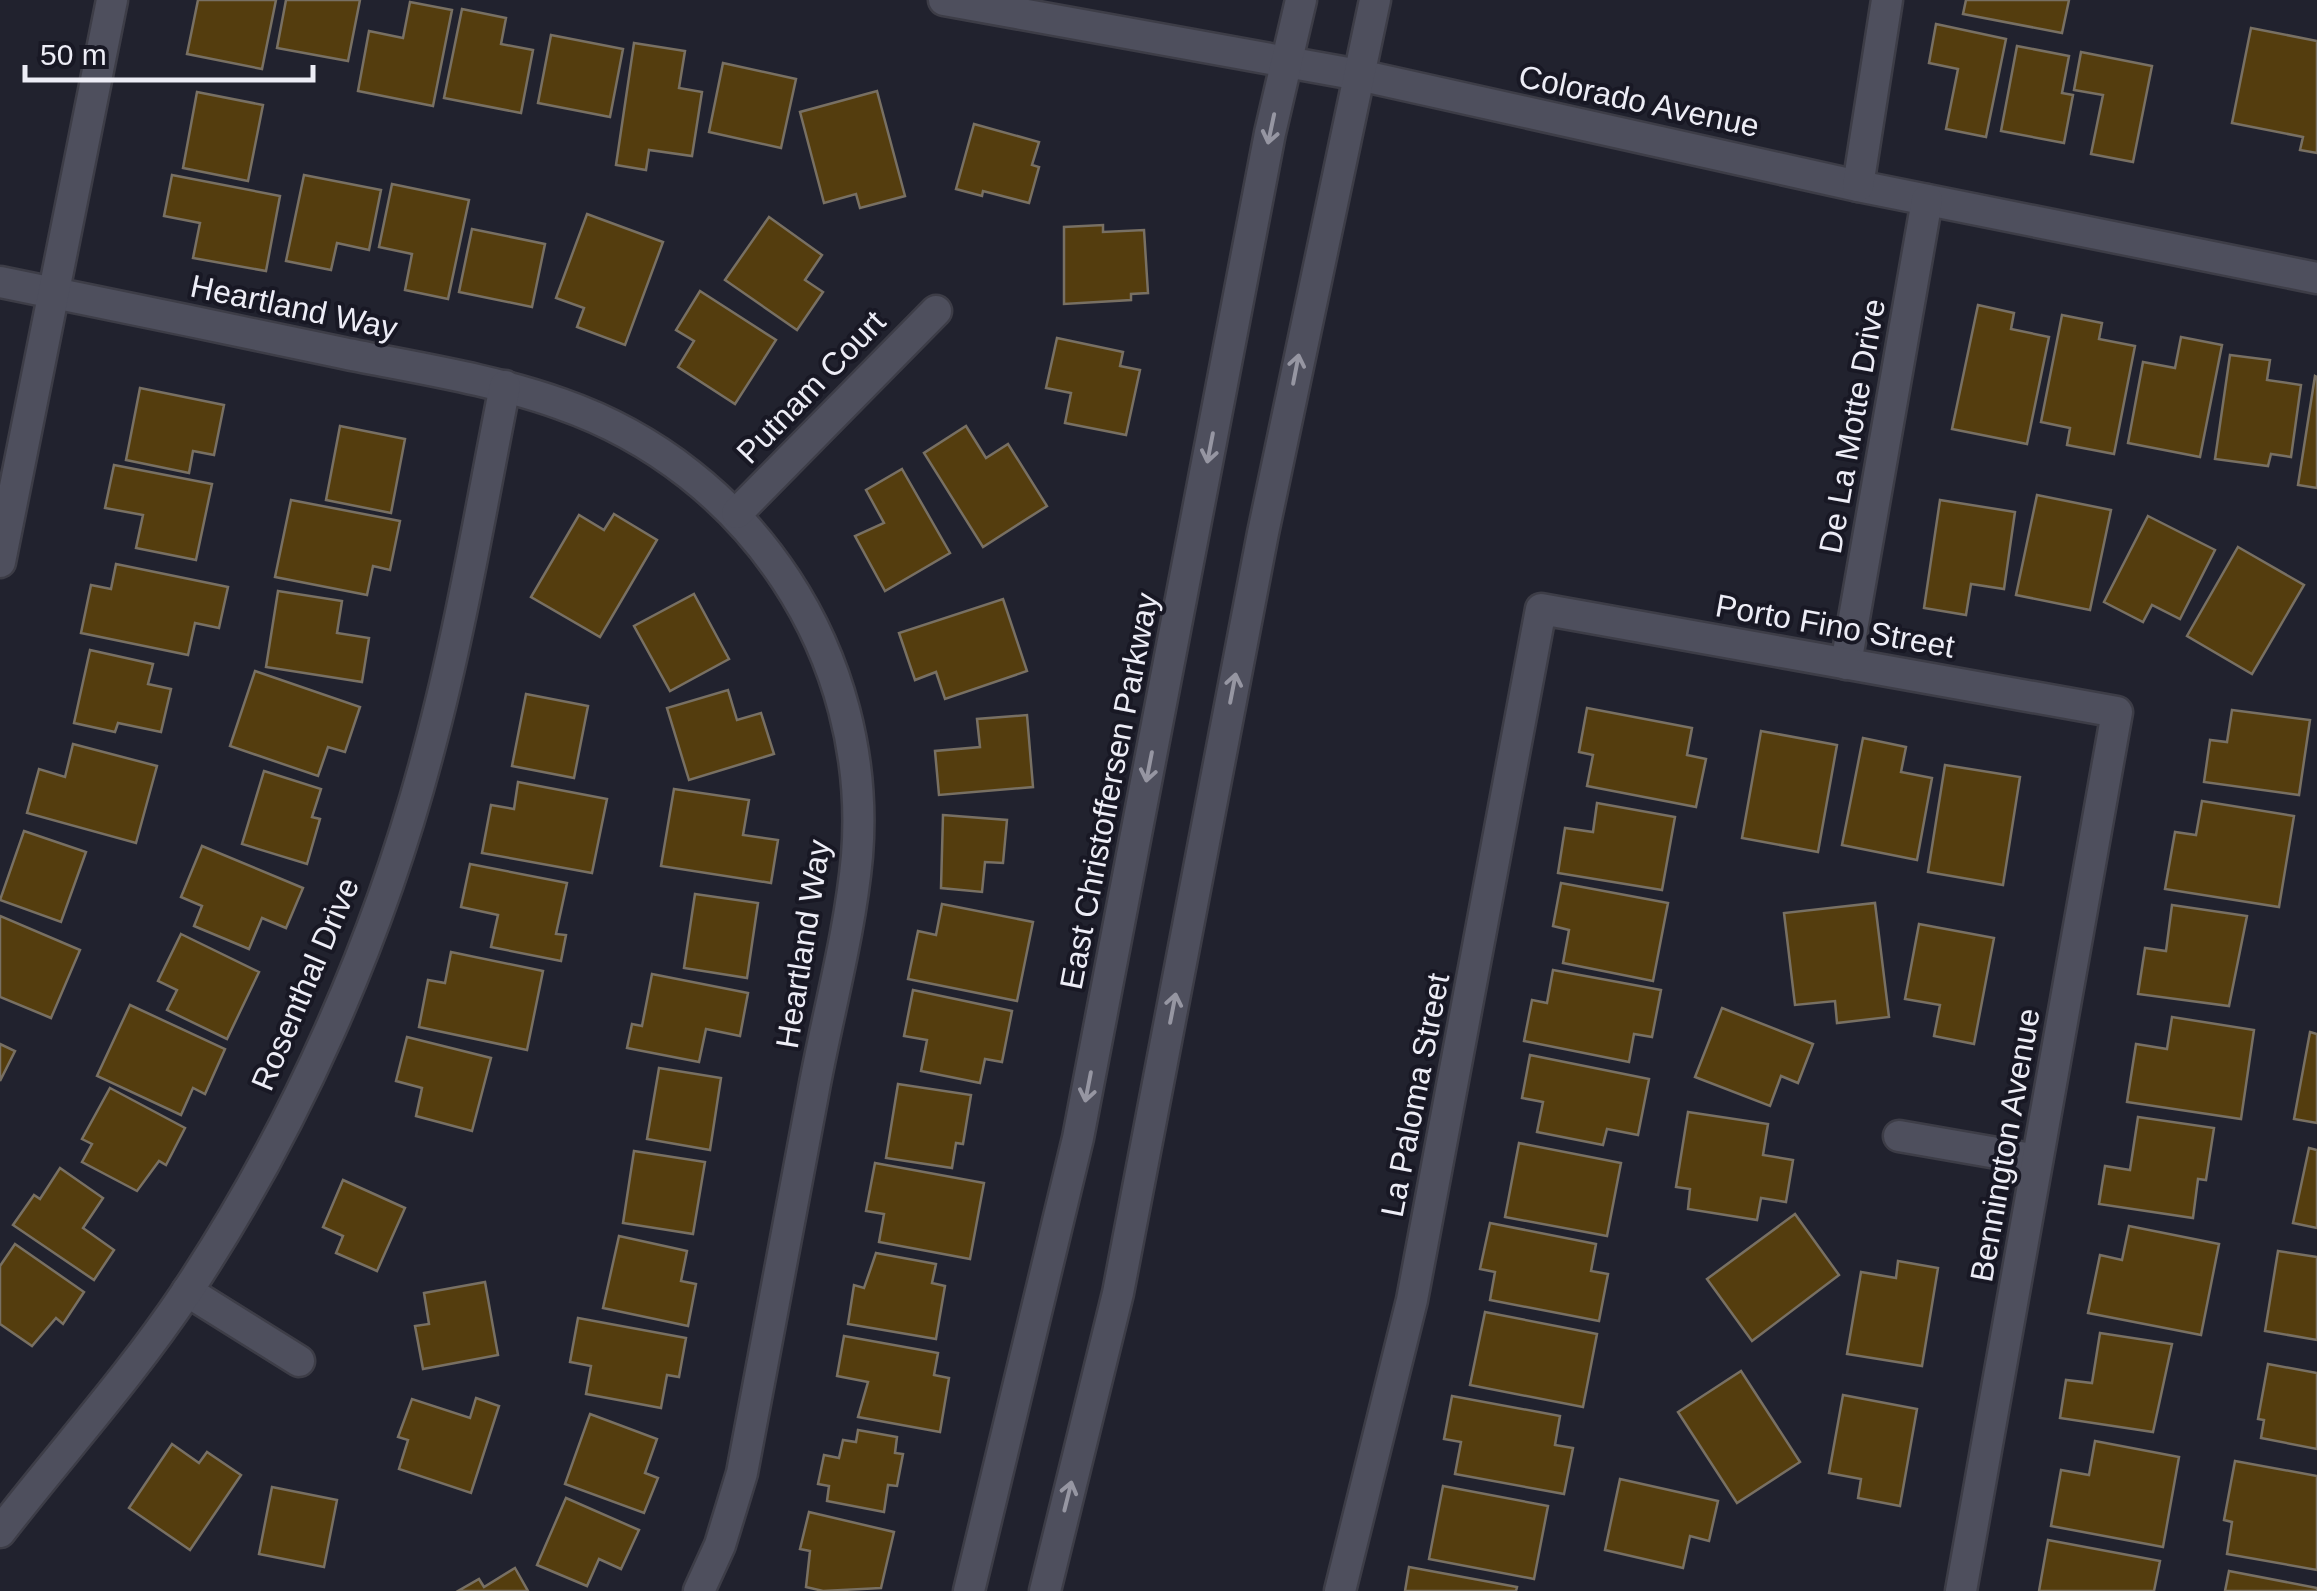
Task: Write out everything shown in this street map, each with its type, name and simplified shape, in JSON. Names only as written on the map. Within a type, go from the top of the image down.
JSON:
[{"type":"street","points":[[0,562],[112,0]]},
{"type":"street","name":"Colorado Avenue","points":[[944,0],[1359,75],[1858,186],[2317,278]]},
{"type":"street","name":"East Christoffersen Parkway","points":[[970,1591],[1078,1138],[1301,0]]},
{"type":"street","points":[[1044,1591],[1118,1293],[1267,514],[1375,0]]},
{"type":"street","points":[[1858,186],[1888,0]]},
{"type":"street","name":"De La Motte Drive","points":[[1846,664],[1928,200]]},
{"type":"street","name":"Heartland Way","points":[[0,282],[506,386],[626,431],[684,468],[737,513],[787,576],[820,636],[839,686],[854,752],[856,858],[742,1473],[720,1546],[699,1591]]},
{"type":"street","name":"Putnam Court","points":[[737,513],[936,311]]},
{"type":"street","name":"Rosenthal Drive","points":[[0,1532],[125,1380],[187,1291],[283,1126],[328,1034],[399,846],[429,751],[506,386]]},
{"type":"street","name":"Porto Fino Street","points":[[1540,609],[2117,712]]},
{"type":"street","name":"La Paloma Street","points":[[1340,1591],[1412,1300],[1540,609]]},
{"type":"street","name":"Bennington Avenue","points":[[1962,1591],[2117,712]]},
{"type":"street","points":[[1899,1136],[2038,1160]]},
{"type":"street","points":[[187,1291],[298,1362]]},
{"type":"building","points":[[198,0],[276,0],[262,69],[187,54]]},
{"type":"building","points":[[286,0],[360,0],[348,61],[277,48]]},
{"type":"building","points":[[1966,0],[2069,0],[2062,33],[1963,14]]},
{"type":"building","points":[[410,2],[452,10],[433,106],[358,91],[369,31],[403,38]]},
{"type":"building","points":[[462,9],[506,18],[501,44],[533,50],[521,113],[444,98]]},
{"type":"building","points":[[1936,24],[2006,39],[1986,137],[1946,129],[1958,69],[1929,63]]},
{"type":"building","points":[[2251,28],[2317,41],[2317,153],[2300,150],[2303,137],[2232,123]]},
{"type":"building","points":[[551,35],[623,49],[610,117],[538,103]]},
{"type":"building","points":[[634,43],[685,51],[679,88],[702,92],[692,156],[649,150],[646,170],[616,165]]},
{"type":"building","points":[[2017,46],[2069,56],[2062,93],[2073,95],[2064,143],[2001,131]]},
{"type":"building","points":[[2081,52],[2152,66],[2133,162],[2091,154],[2103,95],[2074,90]]},
{"type":"building","points":[[723,63],[796,79],[781,148],[709,132]]},
{"type":"building","points":[[877,91],[905,196],[860,208],[856,194],[824,203],[800,112]]},
{"type":"building","points":[[197,92],[263,105],[248,181],[183,168]]},
{"type":"building","points":[[974,124],[1039,142],[1032,165],[1039,167],[1029,203],[983,191],[982,196],[956,189]]},
{"type":"building","points":[[172,175],[280,196],[266,271],[193,258],[200,223],[164,216]]},
{"type":"building","points":[[304,175],[381,190],[369,250],[337,243],[331,270],[286,261]]},
{"type":"building","points":[[392,184],[469,200],[448,299],[405,290],[412,254],[379,247]]},
{"type":"building","points":[[587,214],[663,242],[625,345],[577,327],[584,308],[556,298]]},
{"type":"building","points":[[769,217],[822,255],[805,280],[823,292],[797,330],[725,280]]},
{"type":"building","points":[[1103,225],[1103,232],[1144,230],[1148,293],[1131,294],[1131,300],[1064,304],[1064,227]]},
{"type":"building","points":[[472,229],[545,244],[532,307],[459,292]]},
{"type":"building","points":[[700,291],[776,340],[735,404],[678,367],[694,341],[676,330]]},
{"type":"building","points":[[1978,305],[2014,313],[2011,329],[2049,337],[2027,444],[1952,429]]},
{"type":"building","points":[[2062,315],[2102,323],[2099,339],[2135,346],[2114,454],[2067,445],[2070,428],[2041,422]]},
{"type":"building","points":[[2181,337],[2222,345],[2200,457],[2128,443],[2143,362],[2175,368]]},
{"type":"building","points":[[1057,338],[1123,352],[1120,366],[1140,370],[1126,435],[1065,423],[1071,393],[1046,388]]},
{"type":"building","points":[[2230,355],[2270,360],[2267,380],[2301,385],[2291,457],[2271,454],[2268,466],[2215,459]]},
{"type":"building","points":[[2317,377],[2317,488],[2298,485]]},
{"type":"building","points":[[140,388],[224,405],[214,455],[193,451],[189,473],[126,460]]},
{"type":"building","points":[[340,426],[405,439],[391,513],[326,500]]},
{"type":"building","points":[[966,426],[986,458],[1008,444],[1047,506],[983,547],[924,453]]},
{"type":"building","points":[[114,465],[212,484],[196,560],[136,548],[143,515],[105,508]]},
{"type":"building","points":[[902,469],[950,553],[885,591],[855,536],[884,523],[866,490]]},
{"type":"building","points":[[2037,495],[2111,510],[2090,610],[2016,595]]},
{"type":"building","points":[[291,500],[400,521],[390,570],[373,566],[367,595],[275,577]]},
{"type":"building","points":[[1940,500],[2015,512],[2004,589],[1971,584],[1966,615],[1924,608]]},
{"type":"building","points":[[614,514],[657,540],[600,637],[531,597],[579,515],[604,530]]},
{"type":"building","points":[[2148,516],[2215,550],[2180,619],[2152,605],[2143,622],[2104,602]]},
{"type":"building","points":[[2238,547],[2304,585],[2252,674],[2187,636]]},
{"type":"building","points":[[116,564],[228,587],[219,628],[195,623],[188,655],[81,633],[91,585],[111,589]]},
{"type":"building","points":[[278,591],[342,601],[337,633],[369,638],[362,682],[266,667]]},
{"type":"building","points":[[694,594],[729,659],[670,691],[634,626]]},
{"type":"building","points":[[1003,599],[1027,671],[945,699],[936,672],[915,680],[899,633]]},
{"type":"building","points":[[90,650],[153,664],[148,684],[171,689],[161,732],[118,723],[115,732],[74,723]]},
{"type":"building","points":[[255,671],[360,707],[345,752],[328,747],[318,776],[230,746]]},
{"type":"building","points":[[728,690],[737,720],[761,713],[774,754],[689,780],[667,708]]},
{"type":"building","points":[[526,694],[588,706],[574,778],[512,766]]},
{"type":"building","points":[[1587,708],[1692,728],[1687,755],[1706,759],[1696,807],[1587,786],[1593,755],[1579,752]]},
{"type":"building","points":[[2232,710],[2310,720],[2299,795],[2204,782],[2210,740],[2227,742]]},
{"type":"building","points":[[1027,715],[1033,787],[939,795],[935,751],[980,747],[977,719]]},
{"type":"building","points":[[1761,731],[1837,745],[1818,852],[1742,838]]},
{"type":"building","points":[[1863,738],[1906,747],[1901,772],[1932,778],[1917,860],[1842,845]]},
{"type":"building","points":[[73,744],[157,766],[136,843],[27,813],[39,769],[65,777]]},
{"type":"building","points":[[1945,765],[2020,777],[2003,885],[1928,872]]},
{"type":"building","points":[[264,771],[321,789],[312,817],[320,819],[307,864],[242,844]]},
{"type":"building","points":[[518,782],[607,799],[592,873],[482,853],[491,805],[514,809]]},
{"type":"building","points":[[674,789],[749,800],[743,835],[778,840],[771,883],[661,866]]},
{"type":"building","points":[[2202,801],[2294,816],[2279,907],[2165,889],[2175,832],[2196,835]]},
{"type":"building","points":[[1597,803],[1675,817],[1662,890],[1558,873],[1565,828],[1593,832]]},
{"type":"building","points":[[943,815],[1007,820],[1003,863],[985,862],[982,892],[941,888]]},
{"type":"building","points":[[24,831],[86,852],[61,922],[0,900]]},
{"type":"building","points":[[202,846],[303,888],[286,928],[262,918],[249,949],[194,926],[202,906],[181,897]]},
{"type":"building","points":[[470,864],[567,883],[556,934],[566,935],[561,961],[491,947],[498,915],[461,907]]},
{"type":"building","points":[[1561,883],[1668,903],[1653,981],[1563,963],[1569,930],[1553,926]]},
{"type":"building","points":[[695,894],[758,903],[747,978],[684,968]]},
{"type":"building","points":[[1875,903],[1889,1017],[1837,1023],[1835,1001],[1795,1005],[1784,913]]},
{"type":"building","points":[[942,904],[1033,922],[1017,1001],[908,979],[918,931],[936,935]]},
{"type":"building","points":[[2172,905],[2247,916],[2229,1006],[2138,994],[2145,948],[2166,951]]},
{"type":"building","points":[[0,916],[80,950],[51,1018],[0,997]]},
{"type":"building","points":[[1919,924],[1994,938],[1974,1044],[1934,1036],[1940,1005],[1905,999]]},
{"type":"building","points":[[181,934],[259,972],[227,1039],[167,1010],[177,990],[158,981]]},
{"type":"building","points":[[451,952],[543,971],[527,1050],[419,1027],[428,980],[445,983]]},
{"type":"building","points":[[1553,970],[1661,990],[1652,1037],[1634,1034],[1629,1062],[1524,1041],[1532,1000],[1547,1003]]},
{"type":"building","points":[[652,974],[748,993],[740,1036],[706,1029],[699,1062],[627,1048],[632,1024],[642,1026]]},
{"type":"building","points":[[913,990],[1012,1011],[1002,1062],[985,1059],[980,1083],[921,1071],[927,1040],[904,1036]]},
{"type":"building","points":[[130,1005],[225,1049],[205,1094],[193,1088],[181,1115],[97,1076]]},
{"type":"building","points":[[1722,1008],[1813,1044],[1798,1083],[1781,1076],[1770,1106],[1695,1077]]},
{"type":"building","points":[[2172,1017],[2254,1030],[2241,1119],[2127,1102],[2136,1044],[2167,1049]]},
{"type":"building","points":[[2310,1032],[2317,1034],[2317,1123],[2294,1119]]},
{"type":"building","points":[[407,1037],[491,1058],[472,1131],[416,1116],[422,1088],[396,1081]]},
{"type":"building","points":[[0,1044],[15,1051],[0,1081]]},
{"type":"building","points":[[1530,1055],[1649,1079],[1638,1135],[1607,1129],[1603,1145],[1537,1132],[1543,1102],[1522,1098]]},
{"type":"building","points":[[659,1068],[721,1078],[710,1150],[647,1139]]},
{"type":"building","points":[[898,1084],[971,1095],[963,1144],[956,1143],[952,1168],[886,1158]]},
{"type":"building","points":[[110,1088],[185,1128],[166,1165],[159,1161],[137,1191],[82,1162],[92,1144],[82,1139]]},
{"type":"building","points":[[1688,1112],[1768,1124],[1763,1155],[1793,1160],[1786,1202],[1761,1198],[1757,1220],[1688,1209],[1690,1189],[1676,1187]]},
{"type":"building","points":[[2138,1117],[2214,1128],[2206,1180],[2198,1179],[2193,1218],[2099,1204],[2105,1166],[2130,1170]]},
{"type":"building","points":[[1519,1143],[1621,1163],[1607,1236],[1505,1217]]},
{"type":"building","points":[[2309,1148],[2317,1150],[2317,1228],[2293,1223]]},
{"type":"building","points":[[634,1151],[705,1162],[693,1234],[623,1223]]},
{"type":"building","points":[[875,1163],[984,1183],[970,1259],[879,1242],[884,1214],[866,1211]]},
{"type":"building","points":[[60,1168],[103,1198],[83,1228],[114,1250],[94,1280],[13,1225],[34,1195],[40,1199]]},
{"type":"building","points":[[343,1180],[405,1208],[377,1271],[336,1253],[343,1236],[323,1227]]},
{"type":"building","points":[[1795,1214],[1839,1275],[1752,1341],[1707,1279]]},
{"type":"building","points":[[1490,1223],[1596,1244],[1591,1271],[1608,1274],[1599,1321],[1490,1300],[1495,1272],[1480,1269]]},
{"type":"building","points":[[2129,1226],[2219,1244],[2201,1335],[2088,1313],[2100,1255],[2122,1260]]},
{"type":"building","points":[[619,1236],[687,1251],[681,1281],[696,1284],[688,1326],[603,1308]]},
{"type":"building","points":[[15,1244],[84,1292],[63,1324],[56,1318],[32,1346],[0,1324],[0,1266]]},
{"type":"building","points":[[2278,1251],[2317,1257],[2317,1340],[2265,1331]]},
{"type":"building","points":[[876,1253],[936,1264],[932,1283],[945,1286],[936,1339],[848,1324],[854,1285],[864,1288]]},
{"type":"building","points":[[1898,1261],[1938,1268],[1922,1366],[1847,1354],[1861,1272],[1896,1278]]},
{"type":"building","points":[[485,1282],[498,1355],[423,1369],[415,1326],[429,1324],[424,1293]]},
{"type":"building","points":[[1485,1312],[1597,1334],[1583,1407],[1470,1385]]},
{"type":"building","points":[[578,1318],[686,1338],[679,1377],[667,1375],[661,1408],[586,1394],[591,1366],[570,1362]]},
{"type":"building","points":[[2100,1333],[2172,1344],[2153,1432],[2060,1418],[2066,1380],[2092,1383]]},
{"type":"building","points":[[844,1336],[938,1353],[934,1375],[949,1378],[940,1432],[858,1417],[868,1382],[837,1376]]},
{"type":"building","points":[[2268,1364],[2317,1373],[2317,1449],[2261,1438],[2264,1420],[2258,1419]]},
{"type":"building","points":[[1741,1371],[1800,1462],[1737,1503],[1678,1412]]},
{"type":"building","points":[[1843,1395],[1917,1409],[1900,1506],[1858,1498],[1861,1479],[1829,1473]]},
{"type":"building","points":[[1452,1396],[1560,1416],[1555,1445],[1573,1448],[1564,1494],[1455,1474],[1461,1442],[1444,1439]]},
{"type":"building","points":[[476,1398],[499,1406],[471,1493],[399,1469],[408,1440],[398,1437],[412,1399],[470,1418]]},
{"type":"building","points":[[590,1414],[657,1439],[645,1473],[658,1478],[644,1513],[565,1484]]},
{"type":"building","points":[[858,1430],[897,1437],[895,1453],[903,1454],[897,1486],[888,1485],[884,1512],[827,1501],[829,1486],[818,1484],[824,1455],[839,1458],[843,1440],[856,1442]]},
{"type":"building","points":[[2095,1441],[2179,1457],[2163,1547],[2051,1526],[2061,1470],[2089,1475]]},
{"type":"building","points":[[172,1444],[199,1463],[207,1452],[241,1475],[190,1550],[129,1508]]},
{"type":"building","points":[[2235,1461],[2317,1476],[2317,1570],[2227,1554],[2232,1522],[2224,1520]]},
{"type":"building","points":[[1620,1479],[1718,1501],[1709,1541],[1690,1536],[1683,1568],[1605,1550]]},
{"type":"building","points":[[1443,1486],[1548,1506],[1534,1579],[1429,1559]]},
{"type":"building","points":[[272,1487],[337,1500],[324,1567],[259,1554]]},
{"type":"building","points":[[566,1498],[639,1530],[621,1569],[599,1559],[587,1586],[537,1565]]},
{"type":"building","points":[[809,1512],[894,1532],[881,1588],[823,1591],[806,1587],[810,1551],[800,1549]]},
{"type":"building","points":[[2048,1540],[2160,1561],[2154,1591],[2039,1591]]},
{"type":"building","points":[[1409,1567],[1517,1587],[1516,1591],[1405,1591]]},
{"type":"building","points":[[515,1568],[528,1591],[458,1591],[479,1579],[484,1587]]},
{"type":"building","points":[[2229,1571],[2317,1588],[2317,1591],[2225,1591]]}]
